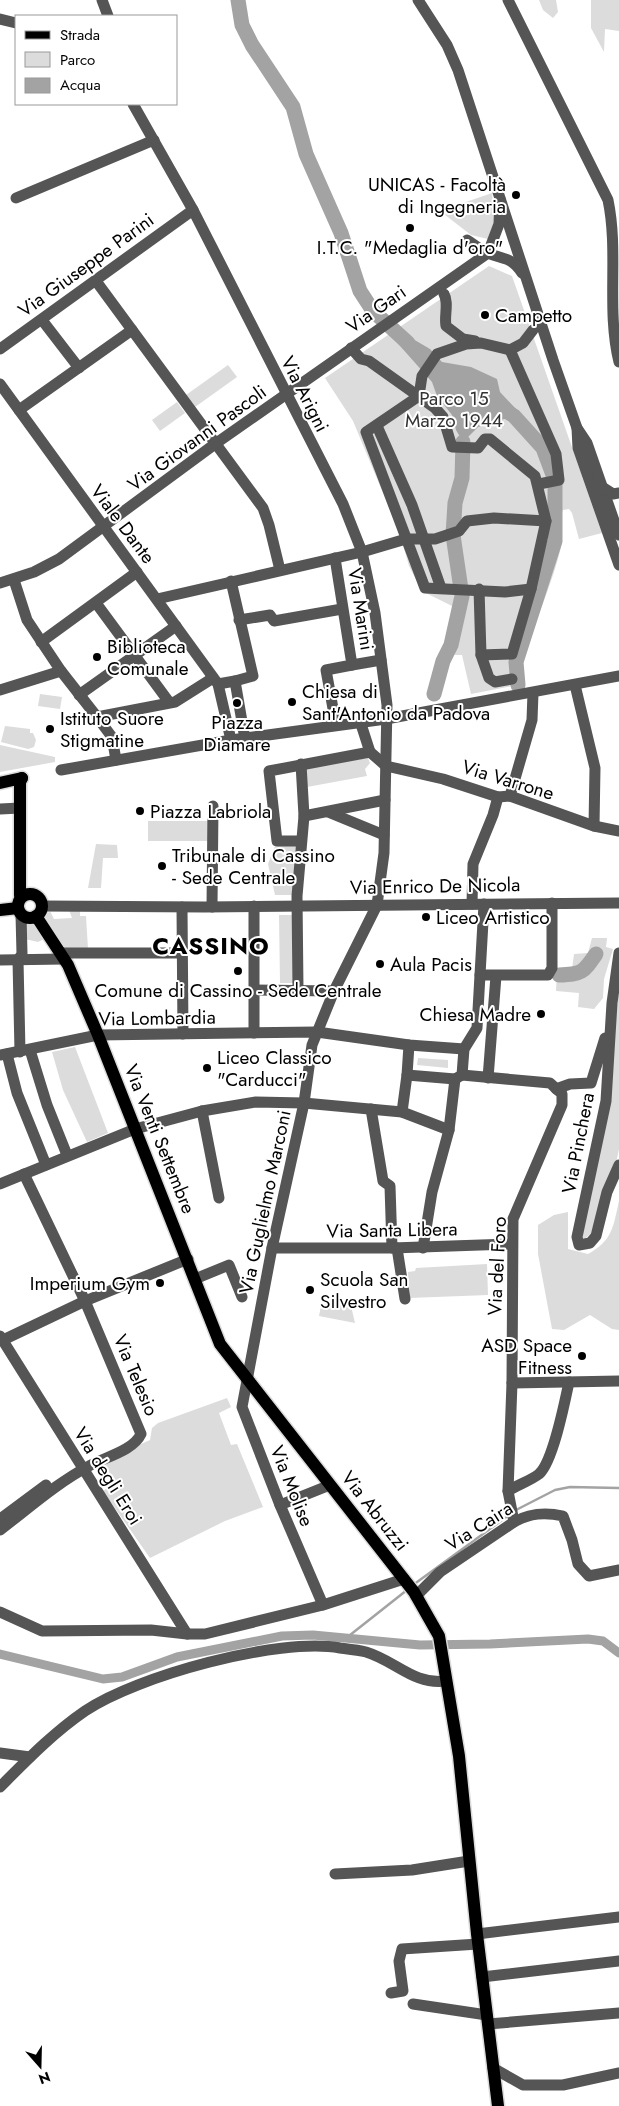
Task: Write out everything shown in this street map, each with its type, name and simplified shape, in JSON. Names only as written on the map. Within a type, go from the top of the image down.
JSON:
[{"type":"main road","points":[[0,783],[22,778]]},
{"type":"main road","points":[[22,778],[20,782],[20,895],[30,918],[39,911]]},
{"type":"main road","points":[[22,778],[28,786],[28,885],[23,903]]},
{"type":"main road","name":"Via Venti Settembre","points":[[23,903],[37,896],[39,911],[98,1035],[220,1344],[247,1377]]},
{"type":"main road","points":[[0,910],[23,903]]},
{"type":"main road","name":"Via Abruzzi","points":[[247,1377],[411,1588],[439,1636],[459,1756],[492,2068],[498,2106]]},
{"type":"street","points":[[102,0],[108,15]]},
{"type":"street","points":[[418,0],[447,45],[458,70],[526,280],[577,428],[587,443],[602,487],[616,540],[619,564]]},
{"type":"street","points":[[508,0],[608,200],[614,232],[614,332],[619,362]]},
{"type":"street","points":[[0,20],[15,23]]},
{"type":"street","name":"Via Arigni","points":[[134,105],[193,210],[343,504],[362,552],[375,613],[387,705],[386,719]]},
{"type":"street","points":[[16,198],[154,140]]},
{"type":"street","points":[[490,251],[499,224],[500,199]]},
{"type":"street","name":"Via Giuseppe Parini","points":[[0,349],[193,210]]},
{"type":"street","name":"Via Gari","points":[[286,395],[490,251],[503,250],[513,238]]},
{"type":"street","points":[[467,240],[505,257],[517,265],[526,280]]},
{"type":"street","points":[[96,281],[263,508],[269,524],[280,570]]},
{"type":"street","points":[[444,294],[447,298],[444,308],[446,326],[464,339],[510,350],[523,343],[533,330]]},
{"type":"street","points":[[42,320],[79,368]]},
{"type":"street","points":[[19,410],[132,330]]},
{"type":"street","points":[[481,343],[466,344],[437,354],[422,376],[419,396],[366,432],[425,588],[479,588],[504,592],[532,589]]},
{"type":"street","points":[[351,348],[361,359],[368,361],[419,396],[443,417],[452,447],[478,448],[485,439],[490,439],[542,484],[546,521],[532,589],[512,654],[481,655]]},
{"type":"street","points":[[510,350],[558,462],[559,480],[542,484]]},
{"type":"street","name":"Viale Dante","points":[[0,384],[215,681]]},
{"type":"street","name":"Via Giovanni Pascoli","points":[[0,583],[14,580],[59,559],[215,444],[286,395]]},
{"type":"street","points":[[377,426],[424,539],[441,588]]},
{"type":"street","points":[[577,428],[578,448],[616,540]]},
{"type":"street","points":[[602,487],[613,494],[619,493]]},
{"type":"street","points":[[157,599],[362,552],[406,539],[424,539],[458,531],[467,521],[494,518],[546,521]]},
{"type":"street","name":"Via Marini","points":[[335,558],[352,665]]},
{"type":"street","points":[[41,642],[137,572]]},
{"type":"street","points":[[14,580],[27,620],[61,671],[112,737],[116,760]]},
{"type":"street","points":[[97,716],[175,702],[215,681],[235,681],[253,676],[231,581]]},
{"type":"street","points":[[479,588],[481,655],[489,678],[495,682],[512,679]]},
{"type":"street","points":[[96,603],[137,655],[170,702]]},
{"type":"street","points":[[239,620],[270,615],[274,621],[342,609]]},
{"type":"street","points":[[79,695],[176,626]]},
{"type":"street","name":"Via Marini","points":[[336,726],[326,670],[381,660]]},
{"type":"street","points":[[0,690],[61,671]]},
{"type":"street","points":[[61,770],[231,740],[360,721],[386,719],[575,686],[619,672]]},
{"type":"street","points":[[603,678],[619,676]]},
{"type":"street","points":[[215,681],[231,740]]},
{"type":"street","points":[[235,681],[245,738]]},
{"type":"street","points":[[575,686],[595,768],[594,826]]},
{"type":"street","points":[[510,796],[532,720],[533,693]]},
{"type":"street","name":"Via Guglielmo Marconi","points":[[247,1377],[272,1248],[304,1103],[312,1045],[334,991],[377,905],[384,835],[386,719]]},
{"type":"street","points":[[360,721],[370,752],[386,766]]},
{"type":"street","points":[[300,841],[277,841],[269,770],[370,752]]},
{"type":"street","points":[[298,990],[297,906],[300,841],[304,816],[301,764]]},
{"type":"street","name":"Via Varrone","points":[[386,766],[444,779],[498,797],[510,796],[594,826],[619,831]]},
{"type":"street","points":[[423,1248],[432,1192],[449,1130],[464,1049],[477,1028],[480,976],[478,904],[474,864],[498,797]]},
{"type":"street","points":[[304,816],[385,800]]},
{"type":"street","points":[[212,907],[213,806]]},
{"type":"street","points":[[0,809],[20,808]]},
{"type":"street","points":[[328,812],[384,835]]},
{"type":"street","points":[[23,903],[22,954],[18,960],[25,1051],[67,1155]]},
{"type":"street","points":[[480,976],[548,975],[552,968],[552,903]]},
{"type":"street","name":"Via Enrico De Nicola","points":[[39,911],[254,906],[619,903]]},
{"type":"street","points":[[254,906],[254,1033]]},
{"type":"street","points":[[182,907],[183,1034]]},
{"type":"street","points":[[0,960],[62,956],[182,953]]},
{"type":"street","name":"Via Pinchera","points":[[619,953],[611,1022],[606,1101],[577,1237],[579,1245],[590,1244],[596,1236],[607,1192],[619,1165]]},
{"type":"street","points":[[488,1078],[496,976]]},
{"type":"street","points":[[254,990],[334,991]]},
{"type":"street","points":[[408,1075],[488,1078],[550,1084],[556,1089],[570,1084],[592,1083],[611,1022]]},
{"type":"street","name":"Via Lombardia","points":[[3,1055],[98,1035],[317,1032],[409,1045],[464,1049]]},
{"type":"street","points":[[402,1112],[408,1075],[409,1045]]},
{"type":"street","points":[[3,1055],[46,1165]]},
{"type":"street","name":"Via del Foro","points":[[514,1522],[508,1490],[512,1382],[513,1219],[562,1105],[562,1094],[556,1089]]},
{"type":"street","points":[[0,1184],[67,1155],[135,1129],[202,1111],[256,1102],[304,1103],[402,1112],[449,1130]]},
{"type":"street","points":[[371,1109],[384,1181],[390,1186],[394,1248],[405,1299]]},
{"type":"street","points":[[202,1111],[219,1198]]},
{"type":"street","name":"Via Telesio","points":[[0,1519],[45,1485],[133,1444],[141,1434],[85,1301],[24,1174]]},
{"type":"street","name":"Via Santa Libera","points":[[272,1248],[423,1248],[512,1244]]},
{"type":"street","points":[[1,1338],[188,1259]]},
{"type":"street","points":[[195,1279],[229,1265],[242,1297]]},
{"type":"street","name":"Via degli Eroi","points":[[1,1338],[186,1634]]},
{"type":"street","name":"Via Molise","points":[[247,1377],[242,1407],[322,1605]]},
{"type":"street","points":[[512,1382],[619,1381]]},
{"type":"street","points":[[508,1490],[540,1473],[551,1450],[564,1410],[569,1382]]},
{"type":"street","name":"Via Telesio","points":[[0,1530],[81,1467]]},
{"type":"street","points":[[280,1504],[330,1485]]},
{"type":"street","name":"Via Caira","points":[[411,1588],[440,1572],[522,1517],[547,1512],[563,1516],[581,1570],[590,1576],[619,1570]]},
{"type":"street","points":[[0,1612],[42,1631],[150,1630],[206,1634],[322,1605],[411,1588]]},
{"type":"street","points":[[0,1787],[30,1757],[85,1711],[112,1696],[202,1663],[288,1647],[337,1647],[367,1653],[423,1680],[446,1681]]},
{"type":"street","points":[[0,1753],[30,1757]]},
{"type":"street","points":[[335,1874],[412,1870],[469,1861]]},
{"type":"street","points":[[391,1993],[403,1991],[399,1961],[402,1949],[619,1917]]},
{"type":"street","points":[[482,1977],[619,1962]]},
{"type":"street","points":[[413,2004],[487,2020],[619,2013]]},
{"type":"street","points":[[492,2068],[524,2085],[563,2085],[619,2073]]},
{"type":"green space","points":[[539,0],[556,0],[558,12],[553,18],[543,10]]},
{"type":"green space","points":[[591,0],[619,0],[619,31],[605,29],[604,52],[591,28]]},
{"type":"green space","points":[[492,193],[495,220],[488,239],[471,235],[440,211]]},
{"type":"green space","name":"Parco 15 Marzo 1944","points":[[489,266],[512,276],[602,533],[579,539],[572,513],[569,509],[563,510],[561,514],[561,547],[527,650],[518,685],[471,694],[462,655],[455,655],[450,634],[452,606],[422,591],[409,566],[400,534],[353,421],[325,378]]},
{"type":"green space","points":[[228,365],[237,377],[195,407],[186,395]]},
{"type":"green space","points":[[177,402],[185,413],[160,431],[152,420]]},
{"type":"green space","points":[[40,694],[62,697],[60,709],[38,706]]},
{"type":"green space","points":[[5,726],[30,729],[30,733],[33,733],[36,740],[34,747],[28,749],[1,742]]},
{"type":"green space","points":[[0,745],[55,757],[55,762],[0,772]]},
{"type":"green space","points":[[368,758],[370,763],[365,769],[367,776],[307,787],[303,768]]},
{"type":"green space","points":[[148,821],[211,821],[211,841],[148,841]]},
{"type":"green space","points":[[96,844],[117,845],[118,858],[103,858],[101,888],[88,888]]},
{"type":"green space","points":[[275,846],[296,846],[292,895],[275,895],[268,864]]},
{"type":"green space","points":[[80,909],[80,916],[86,916],[88,949],[64,950],[45,916],[50,911],[54,919],[72,918],[69,910]]},
{"type":"green space","points":[[279,915],[292,915],[293,983],[280,983]]},
{"type":"green space","points":[[24,923],[33,924],[44,939],[38,942],[25,939]]},
{"type":"green space","points":[[592,938],[607,938],[606,947],[613,949],[604,979],[603,998],[594,1009],[578,1007],[579,993],[556,991],[557,969],[572,969],[574,954],[588,953]]},
{"type":"green space","points":[[619,992],[619,1149],[615,1168],[608,1179],[591,1233],[586,1238],[582,1238]]},
{"type":"green space","points":[[75,1047],[108,1133],[87,1142],[63,1090],[52,1052]]},
{"type":"green space","points":[[418,1058],[448,1060],[448,1068],[417,1065]]},
{"type":"green space","points":[[619,1201],[619,1330],[612,1329],[590,1315],[564,1330],[552,1329],[538,1254],[538,1225],[554,1215],[568,1212],[568,1249],[588,1254],[603,1243],[611,1232]]},
{"type":"green space","points":[[487,1264],[488,1295],[409,1298],[408,1272],[415,1271],[416,1268]]},
{"type":"green space","points":[[322,1301],[351,1306],[355,1323],[319,1316]]},
{"type":"green space","points":[[227,1398],[231,1407],[219,1413],[231,1445],[237,1444],[263,1507],[225,1521],[150,1558],[103,1491],[115,1483],[103,1461],[150,1440],[152,1428],[158,1423]]},
{"type":"water","points":[[396,329],[430,349],[442,362],[471,367],[497,379],[500,392],[516,409],[514,416],[478,427],[463,442],[456,430],[452,415],[437,396],[432,382],[393,338],[392,334]]},
{"type":"waterway","points":[[238,0],[242,25],[252,45],[293,107],[306,154],[341,233],[360,291],[373,311],[408,343]]},
{"type":"waterway","points":[[498,406],[514,416],[543,448],[555,480],[555,541],[516,662],[518,685]]},
{"type":"waterway","points":[[434,694],[443,661],[451,645],[462,596],[453,535],[455,503],[462,478],[463,442]]},
{"type":"waterway","points":[[559,975],[573,974],[585,969],[596,954]]},
{"type":"waterway","points":[[516,1510],[555,1490],[570,1487],[619,1488]]},
{"type":"waterway","points":[[413,1585],[509,1515]]},
{"type":"waterway","points":[[345,1639],[407,1590]]},
{"type":"waterway","points":[[0,1654],[103,1679],[122,1677],[177,1657],[282,1636],[313,1635],[420,1645],[588,1639],[603,1641],[619,1653]]},
{"type":"place","name":"UNICAS - Facoltà di Ingegneria","points":[[516,195]]},
{"type":"place","name":"I.T.C. \"Medaglia d'oro\"","points":[[410,228]]},
{"type":"place","name":"Campetto","points":[[485,315]]},
{"type":"place","name":"Biblioteca Comunale","points":[[97,657]]},
{"type":"place","name":"Chiesa di Sant'Antonio da Padova","points":[[292,702]]},
{"type":"place","name":"Piazza Diamare","points":[[237,703]]},
{"type":"place","name":"Istituto Suore Stigmatine","points":[[50,729]]},
{"type":"place","name":"Piazza Labriola","points":[[140,811]]},
{"type":"place","name":"Tribunale di Cassino - Sede Centrale","points":[[162,866]]},
{"type":"place","name":"Liceo Artistico","points":[[426,917]]},
{"type":"place","name":"Aula Pacis","points":[[380,964]]},
{"type":"place","name":"Comune di Cassino - Sede Centrale","points":[[238,971]]},
{"type":"place","name":"Chiesa Madre","points":[[541,1014]]},
{"type":"place","name":"Liceo Classico \"Carducci\"","points":[[207,1068]]},
{"type":"place","name":"Imperium Gym","points":[[160,1283]]},
{"type":"place","name":"Scuola San Silvestro","points":[[310,1290]]},
{"type":"place","name":"ASD Space Fitness","points":[[582,1356]]},
{"type":"district","name":"CASSINO","points":[[211,945]]}]
